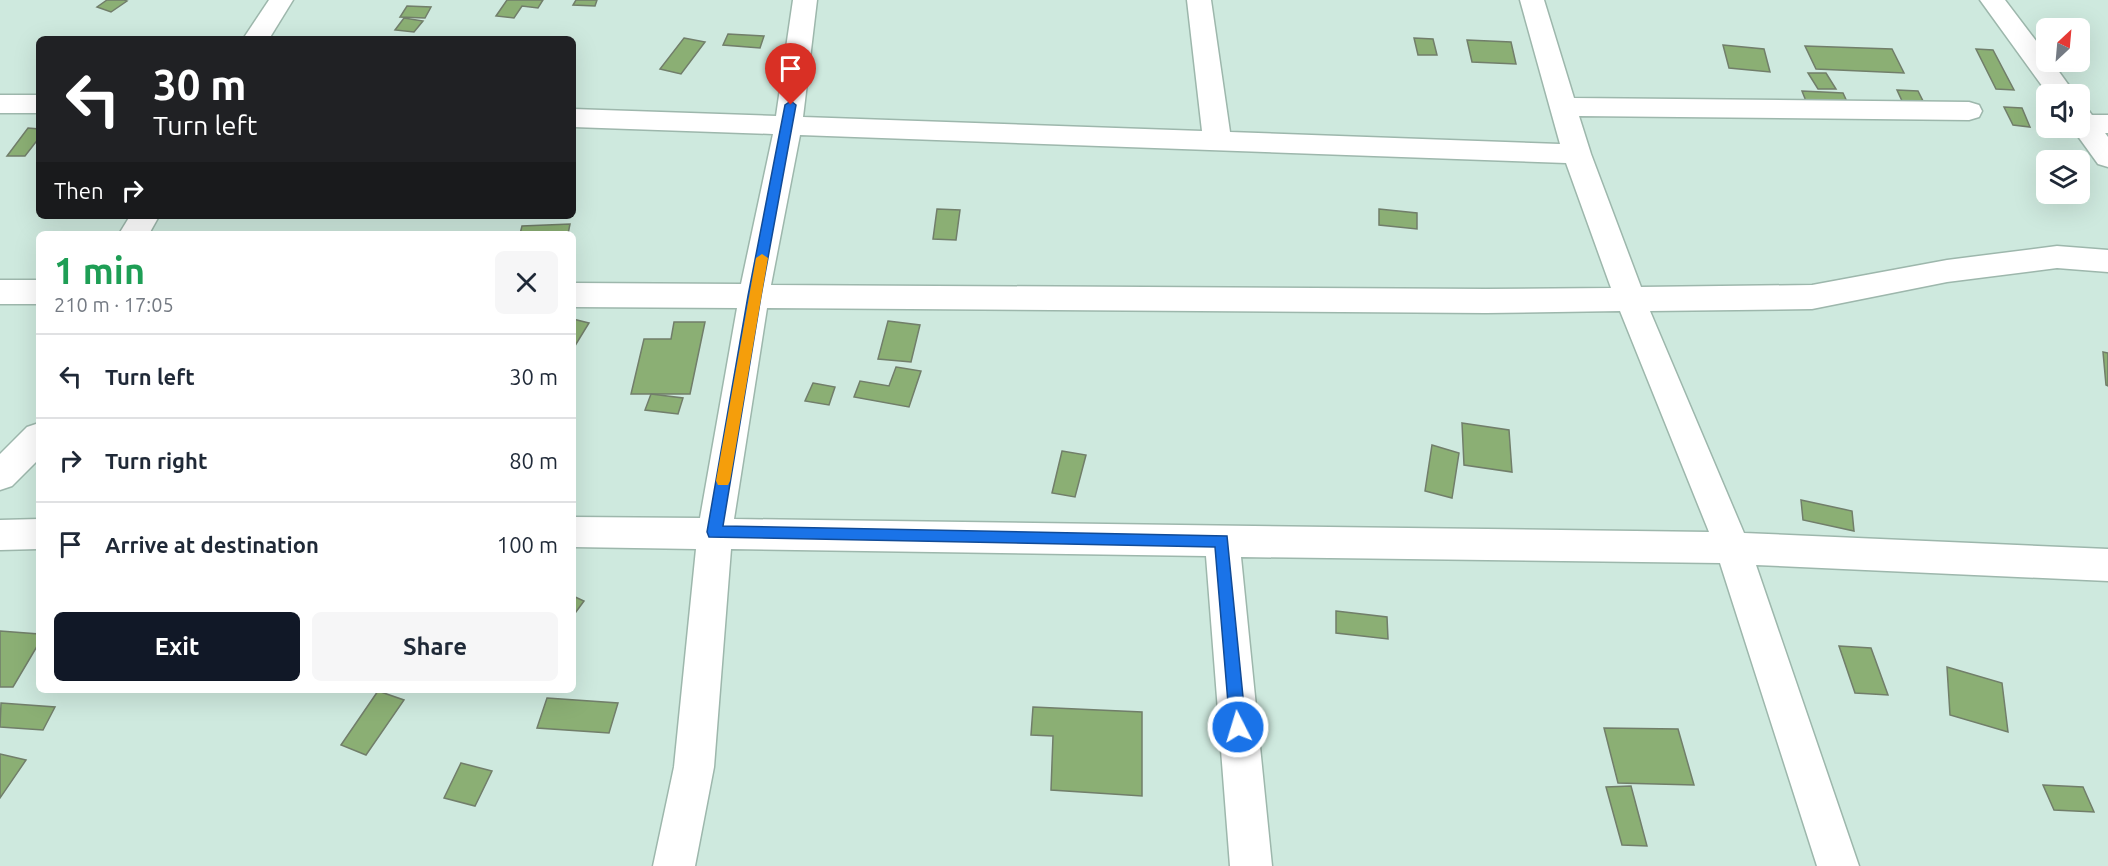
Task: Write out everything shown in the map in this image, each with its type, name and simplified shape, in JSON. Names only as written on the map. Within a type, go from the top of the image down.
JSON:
[{"type":"street","points":[[258,36],[280,0]]},
{"type":"street","points":[[674,866],[694,767],[714,532],[754,296],[788,126],[805,0]]},
{"type":"street","points":[[1199,0],[1217,141]]},
{"type":"street","points":[[1532,0],[1577,154],[1630,299],[1733,548],[1838,866]]},
{"type":"street","points":[[1992,0],[2055,84]]},
{"type":"street","points":[[0,104],[36,104]]},
{"type":"street","points":[[1564,107],[1969,111]]},
{"type":"street","points":[[576,118],[1577,154]]},
{"type":"street","points":[[2090,122],[2108,157]]},
{"type":"street","points":[[576,295],[1474,301],[1812,297],[1947,271],[2057,257],[2108,261]]},
{"type":"street","points":[[0,292],[36,292]]},
{"type":"street","points":[[0,476],[36,440]]},
{"type":"street","points":[[576,532],[714,532],[1733,548],[2108,564]]},
{"type":"street","points":[[0,535],[36,534]]},
{"type":"street","points":[[1222,541],[1251,866]]},
{"type":"building","points":[[107,0],[127,1],[111,12],[97,7]]},
{"type":"building","points":[[507,0],[543,0],[538,8],[522,6],[514,18],[496,16]]},
{"type":"building","points":[[576,0],[597,0],[595,6],[573,5]]},
{"type":"building","points":[[407,6],[431,7],[425,18],[400,17]]},
{"type":"building","points":[[404,18],[423,21],[414,32],[395,30]]},
{"type":"building","points":[[728,34],[764,36],[760,48],[723,45]]},
{"type":"building","points":[[684,38],[705,42],[681,74],[660,69]]},
{"type":"building","points":[[1414,38],[1433,39],[1437,55],[1418,55]]},
{"type":"building","points":[[1467,40],[1511,42],[1516,64],[1472,62]]},
{"type":"building","points":[[1723,45],[1764,49],[1770,72],[1729,68]]},
{"type":"building","points":[[1805,46],[1892,49],[1904,73],[1816,69]]},
{"type":"building","points":[[1976,49],[1993,50],[2014,90],[1996,89]]},
{"type":"building","points":[[1808,73],[1826,73],[1836,89],[1818,89]]},
{"type":"building","points":[[1897,90],[1918,91],[1925,105],[1903,103]]},
{"type":"building","points":[[1802,91],[1843,93],[1848,104],[1806,101]]},
{"type":"building","points":[[2004,107],[2022,108],[2030,127],[2013,125]]},
{"type":"building","points":[[28,128],[36,129],[36,142],[25,156],[7,156]]},
{"type":"building","points":[[937,209],[960,210],[956,240],[933,239]]},
{"type":"building","points":[[1379,209],[1417,213],[1417,229],[1379,225]]},
{"type":"building","points":[[570,224],[569,231],[521,231],[522,226]]},
{"type":"building","points":[[576,320],[589,323],[576,344]]},
{"type":"building","points":[[888,321],[920,325],[911,362],[878,359]]},
{"type":"building","points":[[674,322],[705,322],[690,394],[631,394],[644,339],[671,339]]},
{"type":"building","points":[[2103,352],[2108,353],[2108,386],[2106,385]]},
{"type":"building","points":[[896,367],[921,371],[909,407],[854,397],[860,381],[889,386]]},
{"type":"building","points":[[813,383],[835,387],[829,405],[805,401]]},
{"type":"building","points":[[651,394],[683,398],[678,414],[645,410]]},
{"type":"building","points":[[1462,423],[1509,430],[1512,472],[1464,465]]},
{"type":"building","points":[[1432,445],[1459,453],[1452,498],[1425,491]]},
{"type":"building","points":[[1062,451],[1086,455],[1075,497],[1052,493]]},
{"type":"building","points":[[1801,500],[1852,511],[1854,531],[1803,520]]},
{"type":"building","points":[[576,597],[584,601],[576,612]]},
{"type":"building","points":[[1336,611],[1387,617],[1388,639],[1336,633]]},
{"type":"building","points":[[0,631],[36,634],[36,648],[13,687],[0,687]]},
{"type":"building","points":[[1839,646],[1871,648],[1888,695],[1855,693]]},
{"type":"building","points":[[1947,667],[2002,683],[2008,732],[1950,715]]},
{"type":"building","points":[[377,693],[404,700],[366,755],[341,745]]},
{"type":"building","points":[[547,698],[618,703],[609,733],[537,728]]},
{"type":"building","points":[[1,703],[55,707],[43,730],[0,727]]},
{"type":"building","points":[[1033,707],[1142,712],[1142,796],[1051,790],[1053,736],[1031,735]]},
{"type":"building","points":[[1604,728],[1678,729],[1694,785],[1618,783]]},
{"type":"building","points":[[0,754],[26,760],[0,798]]},
{"type":"building","points":[[461,763],[492,771],[475,806],[444,798]]},
{"type":"building","points":[[2043,785],[2083,787],[2094,812],[2054,810]]},
{"type":"building","points":[[1631,786],[1647,846],[1622,845],[1606,787]]},
{"type":"slow traffic","points":[[723,481],[762,258]]},
{"type":"route","points":[[791,105],[754,296],[714,532],[1222,541],[1238,727]]}]
